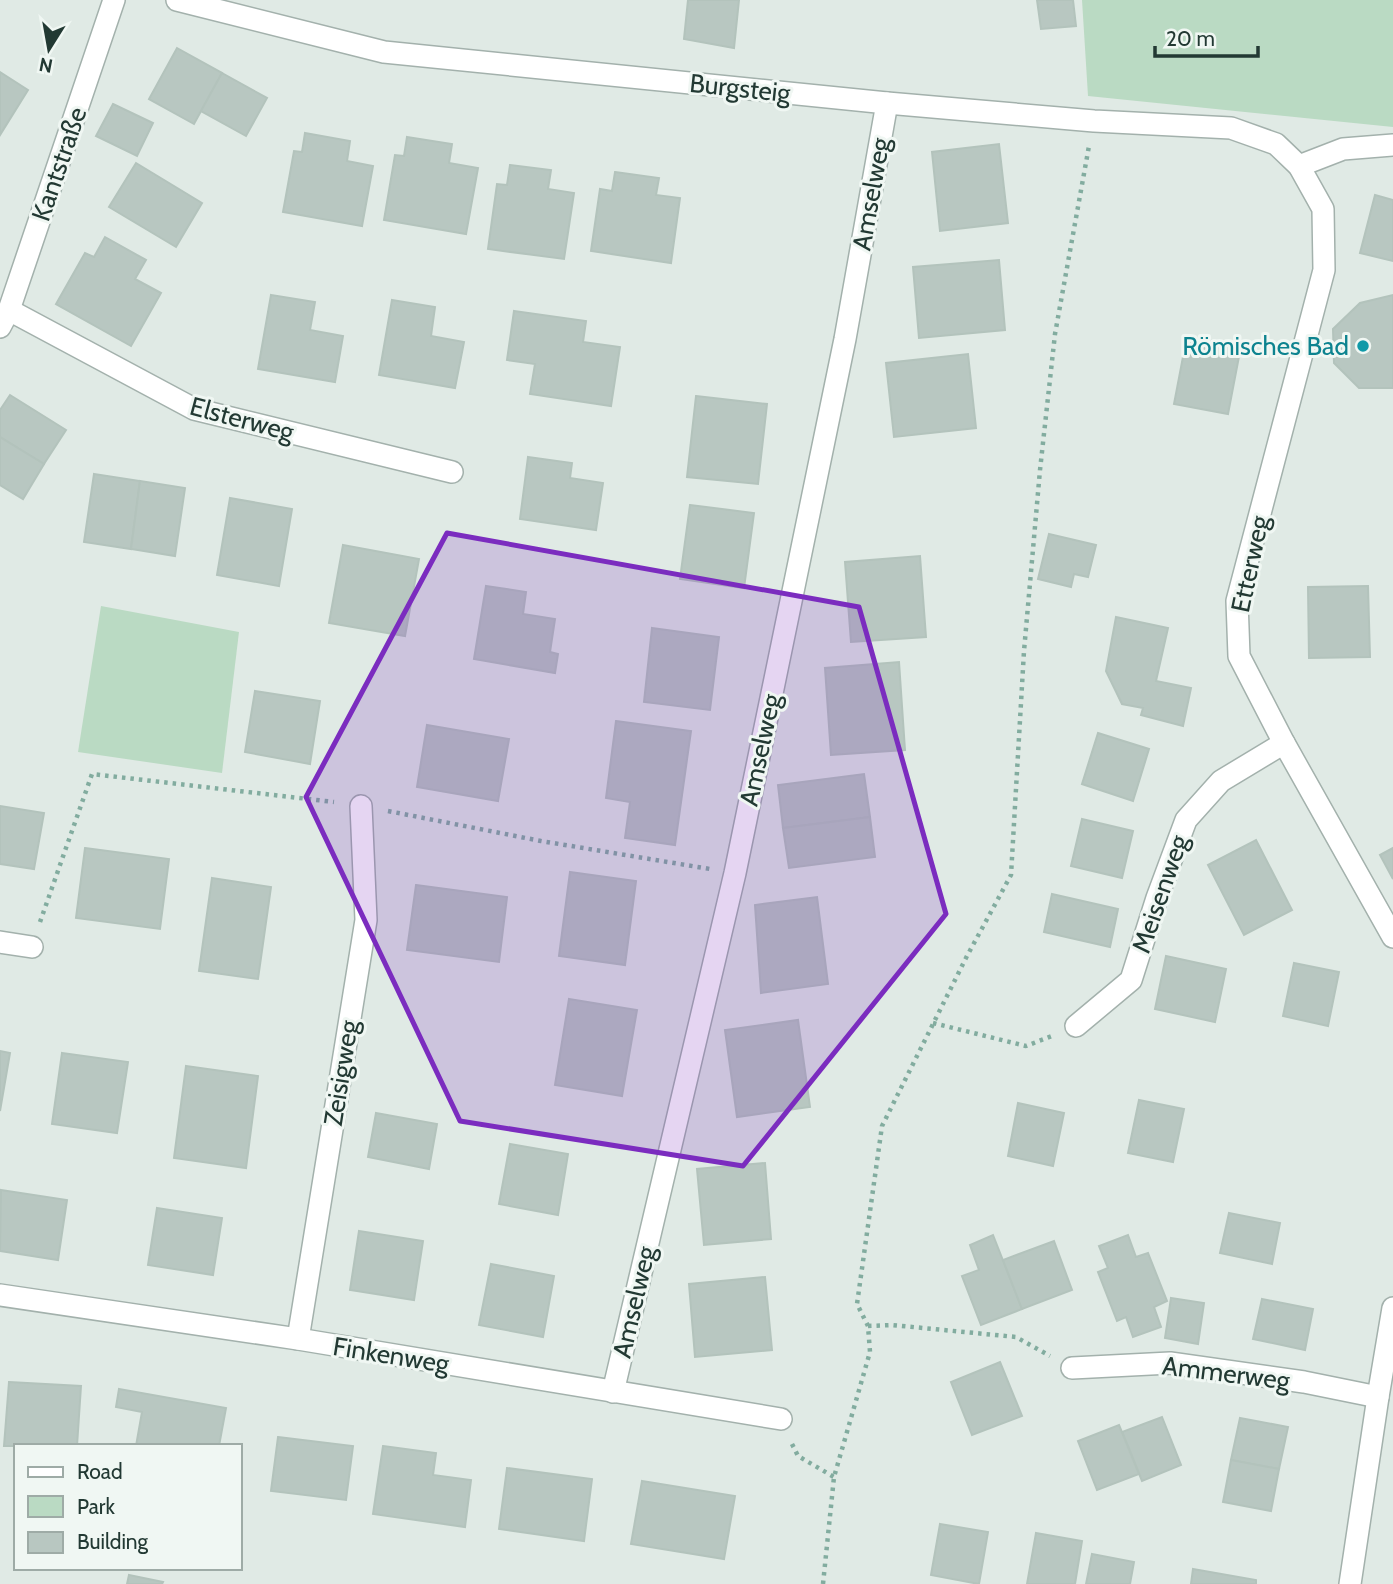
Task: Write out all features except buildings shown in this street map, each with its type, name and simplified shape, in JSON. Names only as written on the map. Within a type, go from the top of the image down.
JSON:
[{"type":"street","name":"Kantstraße","points":[[5,318],[114,0]]},
{"type":"street","name":"Burgsteig","points":[[177,0],[384,52],[887,103],[1094,121],[1231,128],[1276,144],[1299,166]]},
{"type":"street","name":"Amselweg","points":[[613,1392],[735,873],[845,339],[887,103]]},
{"type":"street","points":[[1299,166],[1343,149],[1393,145]]},
{"type":"street","name":"Etterweg","points":[[1299,166],[1323,209],[1324,270],[1237,601],[1238,656],[1393,937]]},
{"type":"street","name":"Elsterweg","points":[[5,318],[194,410],[452,472]]},
{"type":"street","name":"Meisenweg","points":[[1076,1026],[1131,980],[1186,820],[1221,781],[1284,743]]},
{"type":"street","name":"Zeisigweg","points":[[298,1339],[366,920],[362,806]]},
{"type":"street","points":[[0,942],[32,947]]},
{"type":"street","name":"Finkenweg","points":[[0,1295],[298,1339],[781,1419]]},
{"type":"street","points":[[1350,1584],[1393,1308]]},
{"type":"street","name":"Ammerweg","points":[[1072,1368],[1170,1363],[1304,1382],[1378,1396]]},
{"type":"path","points":[[823,1584],[834,1477],[870,1352],[868,1326],[857,1304],[882,1126],[1011,875],[1024,651],[1040,470],[1055,334],[1094,121]]},
{"type":"path","points":[[933,1023],[1026,1046],[1076,1026]]},
{"type":"path","points":[[868,1326],[892,1325],[1016,1337],[1072,1368]]},
{"type":"path","points":[[781,1419],[798,1456],[834,1477]]},
{"type":"highlighted area","points":[[447,533],[859,607],[946,914],[743,1166],[460,1121],[306,797]]},
{"type":"green space","points":[[1082,0],[1393,0],[1393,127],[1088,96]]},
{"type":"green space","points":[[101,606],[239,632],[222,773],[78,752]]},
{"type":"place","name":"Römisches Bad","points":[[1363,346]]}]
